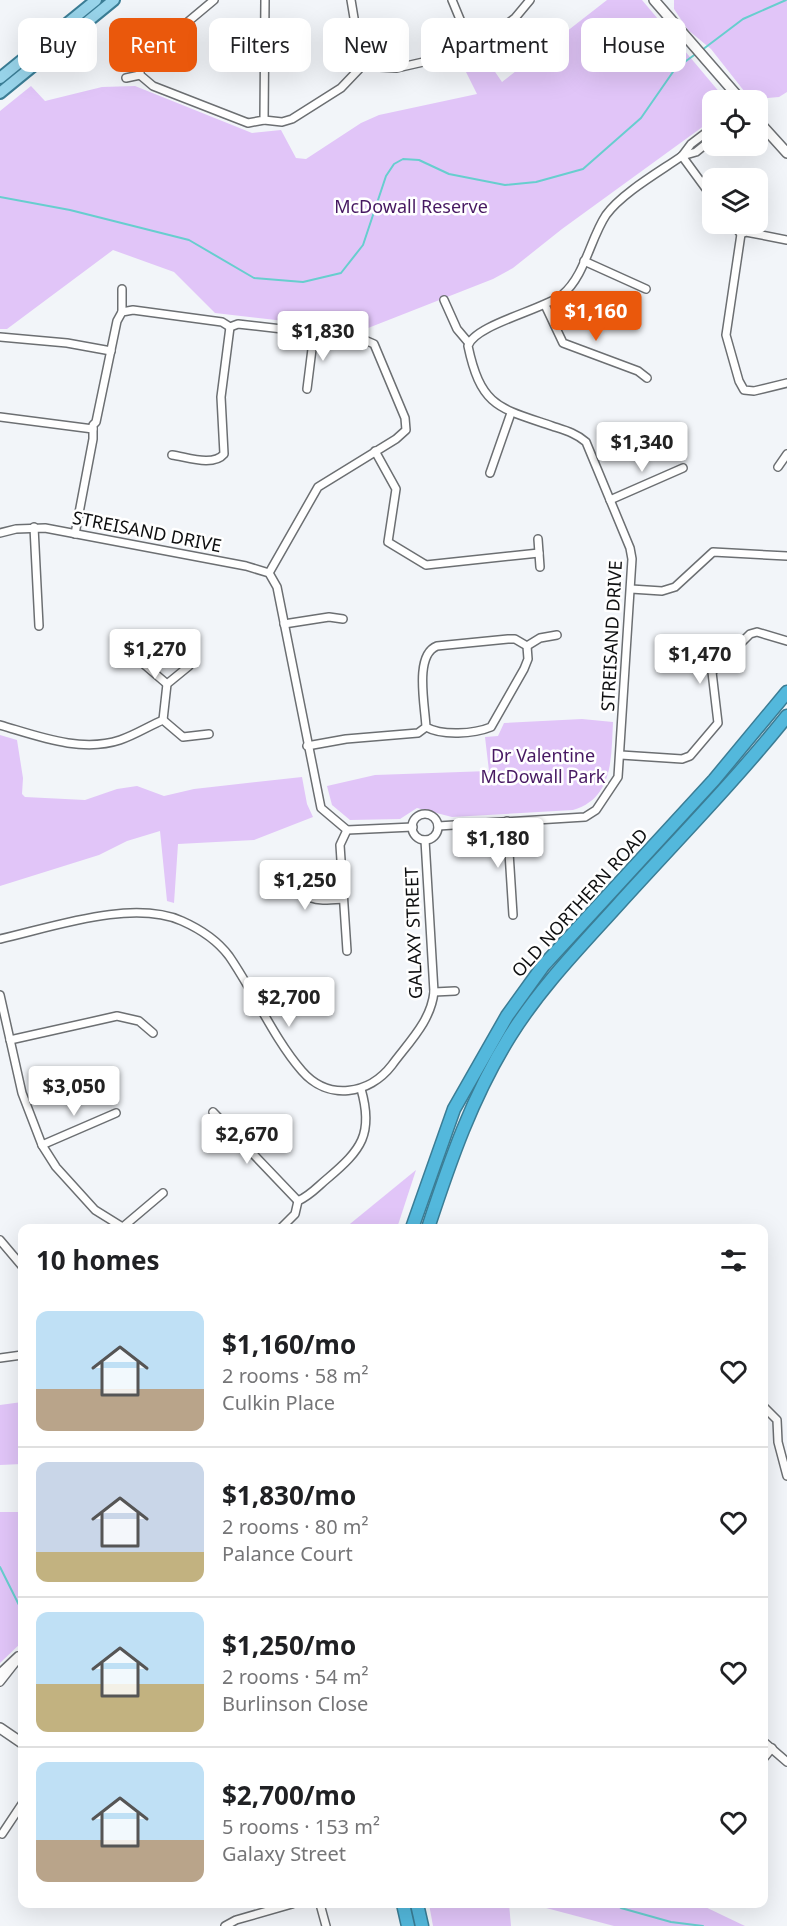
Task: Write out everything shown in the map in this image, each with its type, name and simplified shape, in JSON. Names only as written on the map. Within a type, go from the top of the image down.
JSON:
[{"type":"highway","name":"OLD NORTHERN ROAD","points":[[413,1224],[454,1109],[507,1016],[543,966],[714,780],[787,692]]},
{"type":"highway","name":"OLD NORTHERN ROAD","points":[[429,1224],[467,1117],[496,1059],[533,1002],[559,969],[723,790],[787,716]]},
{"type":"highway","points":[[404,1908],[408,1926]]},
{"type":"highway","points":[[418,1908],[423,1926]]},
{"type":"main road","points":[[0,78],[96,0]]},
{"type":"main road","points":[[0,93],[114,0]]},
{"type":"main road","points":[[655,0],[733,90]]},
{"type":"main road","points":[[768,133],[787,153]]},
{"type":"main road","points":[[0,1728],[18,1740]]},
{"type":"street","points":[[214,0],[140,64],[140,75],[153,86],[242,122],[264,120],[282,122],[291,119],[341,88],[356,72]]},
{"type":"street","points":[[264,120],[265,0]]},
{"type":"street","points":[[351,0],[354,18]]},
{"type":"street","points":[[452,0],[459,18]]},
{"type":"street","points":[[515,18],[530,0]]},
{"type":"street","points":[[126,78],[140,75]]},
{"type":"street","points":[[468,342],[474,335],[545,305],[567,290],[608,213],[681,156],[702,136]]},
{"type":"street","points":[[681,156],[696,152],[702,147]]},
{"type":"street","points":[[681,156],[702,184]]},
{"type":"street","points":[[741,234],[726,335],[739,381],[747,391],[787,383]]},
{"type":"street","points":[[756,234],[787,240]]},
{"type":"street","points":[[584,261],[646,289]]},
{"type":"street","points":[[75,534],[93,429],[117,321],[122,312],[122,289]]},
{"type":"street","name":"STREISAND DRIVE","points":[[347,830],[412,827],[416,818],[424,814],[434,817],[438,826],[573,819],[590,815],[615,785],[621,755],[632,559],[610,500],[589,448],[581,438],[511,413],[488,398],[469,353],[468,342],[457,329],[444,300]]},
{"type":"street","points":[[545,305],[563,343],[638,371],[647,378]]},
{"type":"street","points":[[122,312],[133,310],[222,322],[230,327]]},
{"type":"street","points":[[230,327],[238,324],[360,338],[374,344],[407,427],[402,434],[327,480],[314,492],[269,573],[276,581],[321,808],[347,830],[340,846],[347,951]]},
{"type":"street","points":[[172,455],[210,461],[219,459],[224,454],[221,397],[230,327]]},
{"type":"street","points":[[308,389],[314,333]]},
{"type":"street","points":[[0,337],[67,343],[111,351]]},
{"type":"street","points":[[490,473],[511,413]]},
{"type":"street","points":[[0,417],[93,429]]},
{"type":"street","points":[[375,451],[396,489],[388,542],[419,562],[426,565],[539,553]]},
{"type":"street","points":[[778,467],[787,454]]},
{"type":"street","points":[[610,500],[683,468]]},
{"type":"street","points":[[34,527],[39,626]]},
{"type":"street","name":"STREISAND DRIVE","points":[[0,533],[34,527],[246,566],[269,573]]},
{"type":"street","points":[[538,539],[540,567]]},
{"type":"street","points":[[631,588],[669,590],[708,555],[719,550],[787,556]]},
{"type":"street","points":[[284,624],[329,617],[343,619]]},
{"type":"street","points":[[621,755],[682,759],[690,756],[718,723],[711,678],[715,668],[750,634],[757,632],[787,641]]},
{"type":"street","points":[[527,646],[540,638],[557,635]]},
{"type":"street","points":[[426,727],[423,663],[427,652],[437,646],[508,639],[515,639],[527,646]]},
{"type":"street","points":[[426,727],[434,731],[447,732],[492,727],[524,669],[528,659],[527,646]]},
{"type":"street","points":[[132,654],[167,684]]},
{"type":"street","points":[[163,720],[167,684],[189,666]]},
{"type":"street","points":[[0,725],[57,741],[99,744],[120,740],[163,720]]},
{"type":"street","points":[[163,720],[183,737],[209,734]]},
{"type":"street","points":[[307,746],[346,739],[418,733],[426,727]]},
{"type":"street","points":[[507,821],[513,915]]},
{"type":"street","points":[[412,827],[415,834],[425,840],[435,836],[438,826]]},
{"type":"street","name":"GALAXY STREET","points":[[361,1089],[374,1084],[388,1071],[430,1013],[434,992],[425,840]]},
{"type":"street","points":[[289,876],[303,895],[310,900],[343,899]]},
{"type":"street","points":[[0,939],[132,911],[156,912],[181,920],[202,931],[228,955],[303,1071],[326,1088],[344,1092],[361,1089],[366,1106],[367,1126],[363,1142],[312,1195],[298,1201]]},
{"type":"street","points":[[434,992],[455,991]]},
{"type":"street","points":[[0,995],[22,1093],[42,1145],[56,1167],[95,1210],[116,1224]]},
{"type":"street","points":[[10,1040],[117,1016],[139,1021],[153,1033]]},
{"type":"street","points":[[213,1112],[298,1201]]},
{"type":"street","points":[[42,1145],[116,1113]]},
{"type":"street","points":[[128,1224],[164,1193]]},
{"type":"street","points":[[285,1224],[295,1215],[298,1201]]},
{"type":"street","points":[[0,1240],[18,1261]]},
{"type":"street","points":[[0,1358],[18,1356]]},
{"type":"street","points":[[768,1411],[777,1420],[778,1442],[787,1476]]},
{"type":"street","points":[[0,1673],[18,1657]]},
{"type":"street","points":[[0,1682],[18,1658]]},
{"type":"street","points":[[768,1745],[787,1762]]},
{"type":"street","points":[[768,1753],[772,1748]]},
{"type":"street","points":[[2,1834],[18,1810]]},
{"type":"street","points":[[225,1926],[236,1920],[278,1908]]},
{"type":"street","points":[[321,1908],[326,1926]]},
{"type":"green space","name":"McDowall Reserve","points":[[607,0],[642,0],[657,18],[584,18]]},
{"type":"green space","points":[[674,0],[787,0],[787,92],[779,97],[768,98],[768,90],[743,90],[711,49],[688,30],[686,18],[680,18],[674,9]]},
{"type":"green space","name":"McDowall Reserve","points":[[581,20],[581,72],[686,72],[686,52],[718,90],[702,90],[702,127],[562,229],[513,268],[493,279],[363,330],[215,313],[174,272],[113,250],[7,329],[0,329],[0,111],[31,86],[45,101],[102,87],[135,86],[252,133],[281,130],[296,158],[306,159],[361,123],[379,115],[477,94],[466,72],[495,72],[502,82],[515,72],[569,72],[569,30]]},
{"type":"green space","name":"Dr Valentine McDowall Park","points":[[582,719],[613,722],[612,749],[608,775],[603,786],[586,804],[573,810],[452,817],[417,808],[400,819],[350,820],[332,805],[327,786],[375,775],[489,771],[485,737],[498,736],[504,723]]},
{"type":"green space","points":[[0,735],[17,740],[23,778],[22,794],[25,797],[85,800],[117,789],[137,786],[164,796],[194,789],[302,777],[307,804],[313,817],[254,840],[178,844],[174,903],[167,901],[160,831],[127,841],[99,855],[0,886]]},
{"type":"green space","points":[[416,1170],[398,1224],[350,1224]]},
{"type":"green space","points":[[18,1403],[18,1464],[0,1465],[0,1405]]},
{"type":"green space","points":[[0,1512],[18,1512],[18,1646],[0,1663]]},
{"type":"green space","points":[[430,1908],[509,1908],[511,1926],[433,1926]]},
{"type":"green space","points":[[546,1908],[707,1908],[745,1926],[614,1926]]},
{"type":"waterway","points":[[702,50],[743,19],[786,0]]},
{"type":"waterway","points":[[0,197],[70,210],[189,240],[254,278],[303,282],[341,273],[363,245],[386,176],[394,164],[403,159],[419,160],[449,174],[505,185],[536,182],[583,169],[641,118],[675,69],[697,53]]},
{"type":"waterway","points":[[0,1567],[18,1603]]},
{"type":"waterway","points":[[621,1908],[671,1922],[703,1926]]}]
